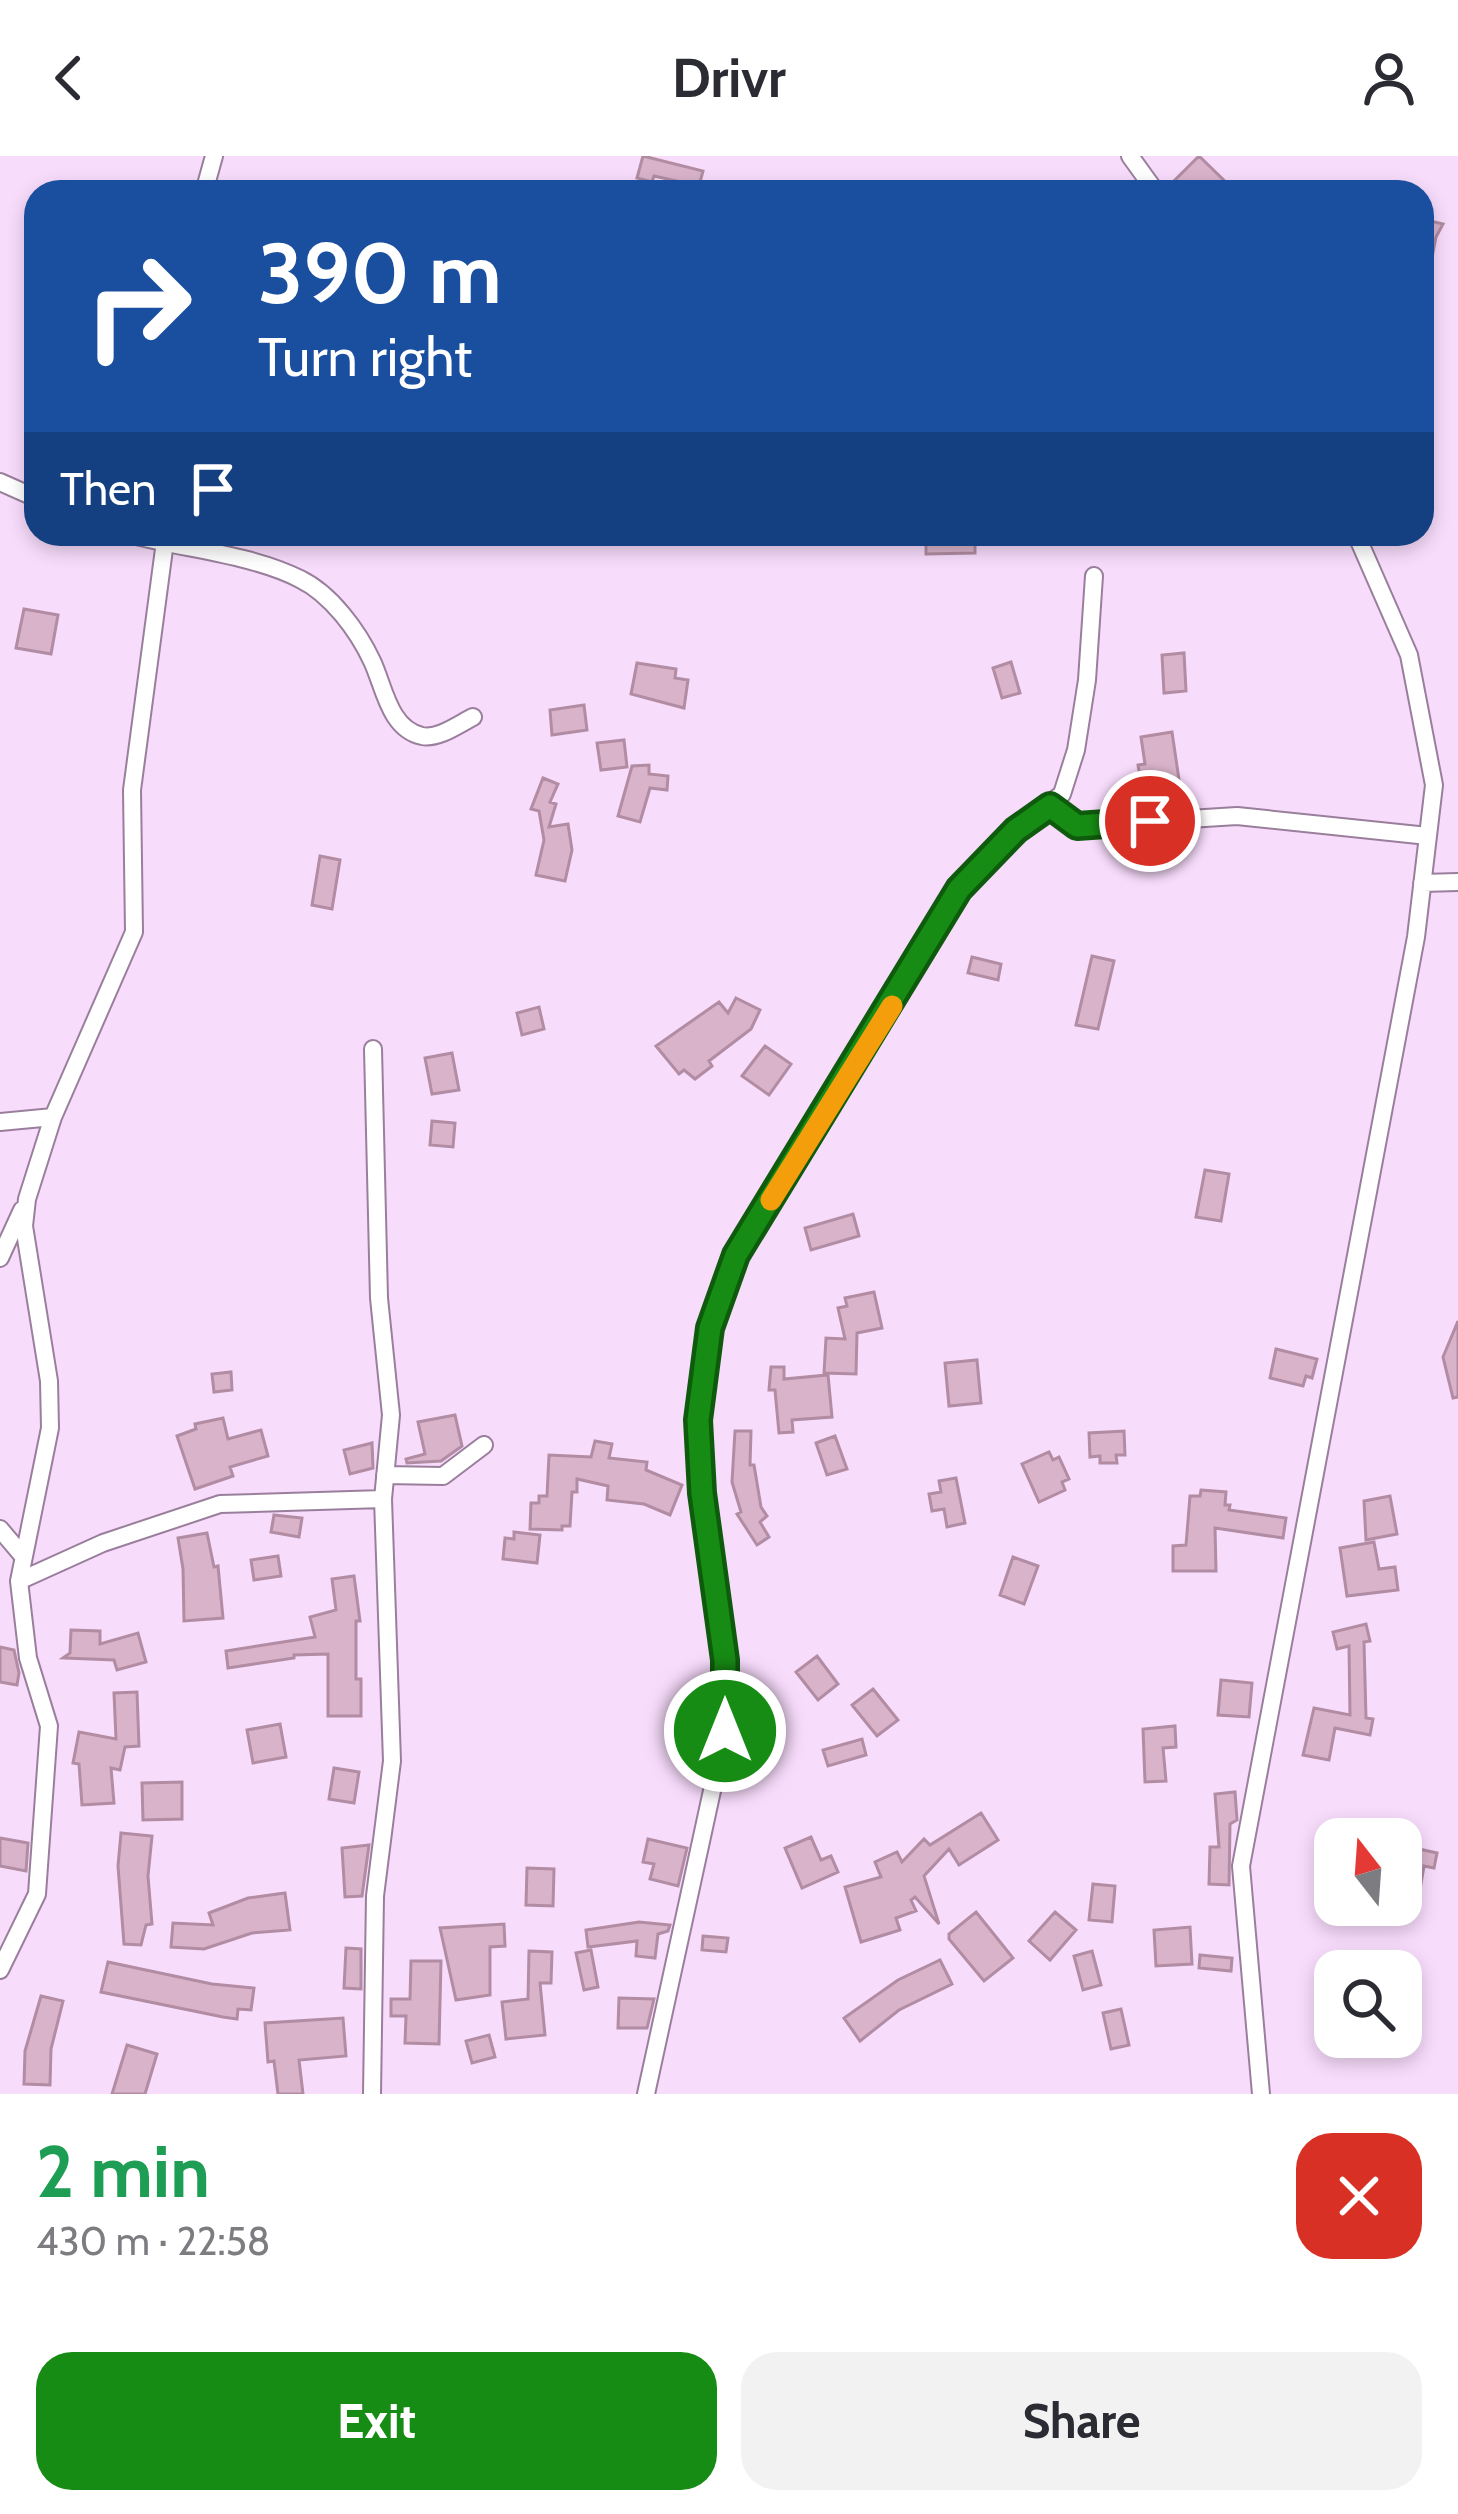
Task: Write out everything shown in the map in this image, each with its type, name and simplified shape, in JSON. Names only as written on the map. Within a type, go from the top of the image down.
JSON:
[{"type":"street","points":[[0,1258],[27,1199],[53,1117],[134,932],[132,790],[165,546]]},
{"type":"street","points":[[190,546],[302,579],[344,616],[371,659],[392,712],[404,726],[422,736],[444,732],[473,717]]},
{"type":"street","points":[[1261,2094],[1241,1866],[1412,960],[1434,784],[1409,655],[1361,546]]},
{"type":"street","points":[[646,2094],[725,1731],[725,1660],[702,1493],[698,1420],[710,1328],[736,1255],[959,889],[1016,830],[1062,794],[1076,750],[1087,680],[1094,576]]},
{"type":"street","points":[[1050,806],[1077,826],[1237,816],[1428,836]]},
{"type":"street","points":[[1422,883],[1458,882]]},
{"type":"street","points":[[372,2094],[375,1896],[392,1761],[382,1498],[391,1415],[379,1298],[373,1049]]},
{"type":"street","points":[[0,1122],[53,1117]]},
{"type":"street","points":[[0,1970],[8,1935],[38,1894],[49,1726],[28,1658],[19,1581],[50,1428],[49,1382],[24,1226],[27,1199]]},
{"type":"street","points":[[385,1475],[442,1476],[484,1445]]},
{"type":"street","points":[[19,1581],[103,1543],[220,1504],[382,1498]]},
{"type":"street","points":[[0,1529],[22,1556]]},
{"type":"building","points":[[643,156],[703,171],[701,180],[637,178]]},
{"type":"building","points":[[1199,156],[1224,180],[1175,180]]},
{"type":"building","points":[[1434,222],[1443,224],[1434,247]]},
{"type":"building","points":[[926,546],[975,546],[975,553],[926,554]]},
{"type":"building","points":[[24,609],[58,615],[51,654],[16,648]]},
{"type":"building","points":[[1184,653],[1186,691],[1164,693],[1162,655]]},
{"type":"building","points":[[1011,662],[1020,693],[1002,698],[993,668]]},
{"type":"building","points":[[637,663],[676,669],[675,678],[688,680],[684,708],[631,694]]},
{"type":"building","points":[[584,705],[587,730],[552,735],[550,710]]},
{"type":"building","points":[[1172,732],[1183,807],[1152,809],[1149,788],[1142,790],[1138,765],[1145,764],[1141,737]]},
{"type":"building","points":[[624,740],[627,767],[601,770],[597,743]]},
{"type":"building","points":[[649,765],[649,774],[668,776],[667,790],[650,788],[640,822],[618,816],[632,766]]},
{"type":"building","points":[[543,778],[558,784],[550,802],[556,804],[549,827],[568,824],[572,850],[565,881],[536,875],[544,840],[539,811],[531,809]]},
{"type":"building","points":[[320,856],[340,860],[332,909],[312,905]]},
{"type":"building","points":[[1092,956],[1114,961],[1098,1029],[1076,1025]]},
{"type":"building","points":[[972,957],[1001,964],[998,980],[968,973]]},
{"type":"building","points":[[736,998],[760,1010],[751,1029],[709,1061],[712,1066],[695,1079],[684,1070],[679,1074],[656,1046],[719,1002],[728,1013]]},
{"type":"building","points":[[539,1007],[544,1029],[522,1035],[517,1013]]},
{"type":"building","points":[[765,1046],[791,1064],[769,1095],[742,1076]]},
{"type":"building","points":[[452,1053],[459,1090],[432,1094],[425,1058]]},
{"type":"building","points":[[432,1121],[455,1123],[453,1147],[430,1145]]},
{"type":"building","points":[[1205,1170],[1229,1174],[1221,1221],[1196,1217]]},
{"type":"building","points":[[853,1214],[859,1236],[811,1250],[805,1228]]},
{"type":"building","points":[[874,1292],[882,1328],[857,1333],[856,1374],[824,1373],[826,1338],[845,1339],[838,1308],[847,1306],[845,1298]]},
{"type":"building","points":[[1458,1321],[1458,1397],[1453,1398],[1443,1357]]},
{"type":"building","points":[[1276,1349],[1317,1359],[1312,1378],[1306,1376],[1303,1386],[1270,1378]]},
{"type":"building","points":[[977,1360],[981,1403],[949,1406],[945,1363]]},
{"type":"building","points":[[771,1367],[784,1367],[784,1379],[828,1375],[832,1417],[792,1420],[793,1432],[779,1433],[775,1390],[769,1390]]},
{"type":"building","points":[[231,1372],[232,1390],[214,1392],[212,1374]]},
{"type":"building","points":[[455,1415],[462,1446],[441,1461],[407,1463],[406,1459],[425,1454],[418,1422]]},
{"type":"building","points":[[223,1418],[228,1439],[261,1430],[268,1456],[230,1467],[233,1476],[195,1489],[177,1436],[196,1429],[195,1424]]},
{"type":"building","points":[[735,1431],[751,1431],[750,1465],[754,1465],[767,1516],[760,1522],[769,1537],[757,1545],[737,1514],[741,1512],[732,1482]]},
{"type":"building","points":[[1124,1431],[1125,1455],[1116,1455],[1117,1463],[1100,1463],[1100,1456],[1090,1457],[1089,1433]]},
{"type":"building","points":[[835,1436],[847,1469],[827,1475],[816,1443]]},
{"type":"building","points":[[595,1441],[612,1444],[609,1458],[647,1462],[646,1470],[682,1485],[670,1515],[644,1504],[607,1500],[608,1486],[577,1479],[570,1526],[530,1529],[531,1503],[547,1496],[549,1455],[591,1457]]},
{"type":"building","points":[[372,1443],[373,1468],[350,1474],[344,1450]]},
{"type":"building","points":[[1049,1452],[1053,1460],[1059,1457],[1069,1479],[1062,1482],[1065,1490],[1039,1502],[1022,1464]]},
{"type":"building","points":[[956,1478],[965,1523],[947,1527],[944,1509],[932,1511],[929,1494],[941,1492],[939,1481]]},
{"type":"building","points":[[1201,1490],[1226,1492],[1229,1510],[1286,1518],[1283,1538],[1215,1528],[1216,1571],[1173,1571],[1173,1546],[1186,1545],[1190,1496],[1200,1496]]},
{"type":"building","points":[[1390,1496],[1397,1534],[1366,1540],[1364,1501]]},
{"type":"building","points":[[274,1515],[302,1518],[299,1537],[271,1532]]},
{"type":"building","points":[[514,1532],[540,1535],[537,1563],[503,1559],[505,1538],[514,1539]]},
{"type":"building","points":[[207,1533],[214,1567],[218,1566],[223,1618],[184,1621],[178,1538]]},
{"type":"building","points":[[1374,1542],[1379,1569],[1395,1567],[1398,1590],[1347,1596],[1340,1548]]},
{"type":"building","points":[[278,1556],[281,1576],[254,1580],[251,1560]]},
{"type":"building","points":[[1013,1557],[1038,1566],[1024,1604],[1000,1595]]},
{"type":"building","points":[[354,1576],[360,1621],[356,1621],[356,1679],[361,1679],[361,1716],[328,1716],[328,1654],[294,1655],[228,1668],[226,1651],[315,1637],[310,1617],[336,1610],[332,1579]]},
{"type":"building","points":[[1366,1624],[1370,1735],[1335,1728],[1329,1760],[1303,1755],[1314,1708],[1350,1715],[1349,1646],[1337,1649],[1333,1632]]},
{"type":"building","points":[[71,1630],[100,1631],[100,1644],[138,1633],[146,1662],[117,1670],[114,1660],[63,1658],[70,1653]]},
{"type":"building","points":[[0,1647],[14,1650],[17,1685],[0,1682]]},
{"type":"building","points":[[817,1656],[838,1684],[818,1700],[796,1672]]},
{"type":"building","points":[[1221,1680],[1252,1683],[1249,1717],[1218,1715]]},
{"type":"building","points":[[873,1689],[898,1720],[877,1736],[852,1705]]},
{"type":"building","points":[[137,1692],[139,1746],[125,1747],[120,1770],[111,1768],[114,1803],[82,1805],[79,1764],[73,1763],[79,1732],[116,1739],[114,1693]]},
{"type":"building","points":[[280,1724],[286,1757],[253,1763],[247,1730]]},
{"type":"building","points":[[1175,1726],[1176,1747],[1163,1748],[1166,1781],[1145,1782],[1143,1729]]},
{"type":"building","points":[[862,1739],[866,1755],[828,1766],[823,1750]]},
{"type":"building","points":[[334,1768],[359,1772],[354,1803],[329,1799]]},
{"type":"building","points":[[182,1782],[182,1819],[143,1820],[142,1783]]},
{"type":"building","points":[[1235,1792],[1237,1820],[1230,1824],[1229,1885],[1209,1884],[1210,1847],[1219,1847],[1215,1794]]},
{"type":"building","points":[[981,1813],[998,1840],[959,1865],[949,1849],[924,1876],[939,1924],[915,1897],[911,1900],[916,1911],[896,1918],[900,1930],[861,1942],[845,1887],[881,1877],[875,1862],[897,1852],[902,1862],[924,1839],[930,1845]]},
{"type":"building","points":[[121,1833],[152,1836],[148,1876],[152,1924],[146,1925],[141,1945],[124,1944],[118,1866]]},
{"type":"building","points":[[811,1837],[821,1860],[831,1856],[838,1872],[802,1888],[785,1848]]},
{"type":"building","points":[[0,1838],[28,1843],[26,1871],[0,1866]]},
{"type":"building","points":[[648,1839],[687,1848],[678,1886],[650,1879],[654,1864],[643,1862]]},
{"type":"building","points":[[369,1845],[362,1896],[345,1897],[342,1848]]},
{"type":"building","points":[[1422,1850],[1437,1853],[1434,1868],[1424,1866],[1422,1878]]},
{"type":"building","points":[[527,1868],[554,1869],[553,1906],[526,1905]]},
{"type":"building","points":[[1093,1884],[1115,1886],[1112,1922],[1089,1920]]},
{"type":"building","points":[[285,1893],[290,1930],[252,1933],[204,1949],[171,1947],[173,1923],[213,1925],[209,1913],[248,1898]]},
{"type":"building","points":[[976,1912],[1013,1958],[984,1981],[949,1939]]},
{"type":"building","points":[[1055,1912],[1076,1930],[1050,1960],[1029,1941]]},
{"type":"building","points":[[639,1922],[670,1925],[658,1934],[655,1958],[636,1956],[637,1941],[588,1947],[586,1930]]},
{"type":"building","points":[[504,1924],[505,1946],[490,1947],[490,1995],[456,2000],[440,1928]]},
{"type":"building","points":[[1190,1927],[1192,1964],[1156,1966],[1154,1930]]},
{"type":"building","points":[[703,1936],[728,1938],[726,1952],[702,1950]]},
{"type":"building","points":[[346,1948],[361,1949],[361,1989],[344,1988]]},
{"type":"building","points":[[591,1950],[598,1987],[584,1990],[576,1953]]},
{"type":"building","points":[[529,1951],[552,1952],[551,1983],[540,1983],[545,2035],[506,2039],[502,2002],[528,1999]]},
{"type":"building","points":[[1092,1951],[1101,1985],[1083,1990],[1074,1956]]},
{"type":"building","points":[[1200,1955],[1232,1958],[1231,1971],[1199,1968]]},
{"type":"building","points":[[940,1960],[952,1984],[899,2010],[860,2041],[844,2018],[898,1980]]},
{"type":"building","points":[[411,1961],[441,1961],[439,2044],[405,2043],[406,2016],[391,2016],[391,1999],[410,1999]]},
{"type":"building","points":[[108,1962],[254,1988],[251,2010],[238,2009],[237,2019],[101,1992]]},
{"type":"building","points":[[41,1996],[63,2001],[51,2049],[50,2085],[24,2084],[25,2051]]},
{"type":"building","points":[[619,1998],[654,1999],[647,2028],[618,2028]]},
{"type":"building","points":[[1121,2009],[1129,2045],[1111,2049],[1103,2013]]},
{"type":"building","points":[[343,2018],[346,2056],[299,2060],[303,2094],[278,2094],[274,2061],[268,2062],[265,2023]]},
{"type":"building","points":[[489,2035],[495,2057],[472,2063],[466,2041]]},
{"type":"building","points":[[127,2045],[157,2054],[145,2094],[112,2094]]},
{"type":"slow traffic","points":[[771,1200],[892,1006]]},
{"type":"route","points":[[725,1731],[725,1660],[702,1493],[698,1420],[710,1328],[736,1255],[959,889],[1016,830],[1050,806],[1077,826],[1150,821]]}]
